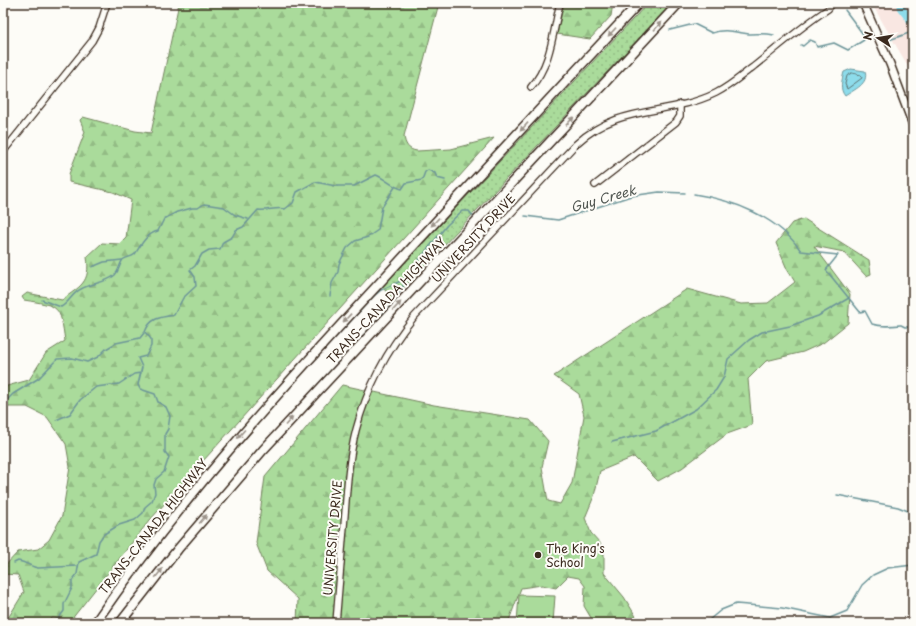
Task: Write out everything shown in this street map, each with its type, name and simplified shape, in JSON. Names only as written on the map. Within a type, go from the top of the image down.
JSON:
[{"type":"highway","name":"TRANS-CANADA HIGHWAY","points":[[95,623],[171,518],[241,433],[639,3]]},
{"type":"highway","name":"TRANS-CANADA HIGHWAY","points":[[120,623],[263,450],[680,3]]},
{"type":"highway","points":[[88,623],[105,601],[117,591]]},
{"type":"highway","points":[[125,623],[141,596]]},
{"type":"main road","points":[[857,3],[867,14]]},
{"type":"main road","points":[[863,3],[890,64],[913,125]]},
{"type":"street","points":[[3,152],[92,41],[99,28],[107,3]]},
{"type":"street","points":[[531,87],[545,68],[560,3]]},
{"type":"street","name":"UNIVERSITY DRIVE","points":[[820,14],[828,3]]},
{"type":"street","name":"UNIVERSITY DRIVE","points":[[336,623],[348,471],[353,444],[368,395],[379,370],[396,341],[421,309],[584,137],[600,126],[615,119],[709,96],[732,83],[833,3]]},
{"type":"street","points":[[595,185],[676,122],[680,116],[680,104]]},
{"type":"shaded area","points":[[871,3],[913,3],[913,75],[872,4]]},
{"type":"green space","points":[[179,3],[439,3],[404,136],[405,142],[409,148],[417,151],[451,149],[494,138],[149,521],[71,620],[52,618],[48,623],[5,623],[24,592],[18,575],[3,574],[3,568],[18,552],[38,549],[49,540],[62,516],[70,467],[66,444],[47,417],[27,407],[9,407],[3,412],[3,395],[7,386],[29,380],[46,353],[65,341],[62,320],[56,309],[45,304],[24,300],[22,297],[27,293],[62,300],[79,287],[86,278],[88,266],[87,257],[102,243],[120,244],[126,238],[131,200],[113,192],[69,182],[69,174],[85,132],[80,120],[83,117],[135,131],[151,133]]},
{"type":"green space","points":[[564,3],[613,3],[611,16],[590,39],[557,34]]},
{"type":"green space","points":[[648,3],[672,3],[393,299],[382,287]]},
{"type":"green space","points":[[804,219],[869,260],[871,274],[866,276],[844,252],[814,246],[850,294],[848,323],[823,343],[803,352],[766,361],[748,379],[752,425],[727,434],[682,468],[658,481],[634,457],[600,471],[594,496],[585,518],[591,533],[600,543],[604,554],[604,573],[624,597],[640,623],[594,623],[584,606],[585,586],[579,578],[568,576],[556,588],[542,585],[521,588],[508,623],[297,623],[298,599],[267,571],[256,543],[265,477],[342,385],[434,405],[530,420],[548,441],[542,467],[548,501],[560,504],[572,483],[584,416],[579,394],[554,376],[687,289],[741,304],[768,303],[795,282],[787,269],[776,243],[792,223]]},
{"type":"green space","points":[[519,595],[555,596],[553,623],[517,623]]},
{"type":"water","points":[[851,69],[865,71],[866,76],[860,86],[845,96],[842,90],[842,78],[844,72]]},
{"type":"waterway","points":[[900,3],[901,8],[913,23]]},
{"type":"waterway","points":[[845,10],[865,37]]},
{"type":"waterway","points":[[889,40],[912,32],[911,23]]},
{"type":"waterway","points":[[670,30],[694,24],[712,33],[727,31],[774,35]]},
{"type":"waterway","points":[[801,45],[803,46],[810,40],[815,42],[817,47],[834,43],[848,50],[864,40],[865,37],[871,39]]},
{"type":"waterway","name":"Guy Creek","points":[[55,623],[64,611],[64,604],[72,588],[72,581],[77,574],[79,562],[96,554],[99,541],[104,534],[119,525],[135,520],[143,513],[145,507],[152,501],[155,493],[154,485],[156,479],[164,472],[169,457],[165,452],[165,434],[168,429],[170,416],[166,407],[158,402],[155,394],[140,389],[138,385],[142,367],[138,358],[146,356],[151,346],[151,339],[145,332],[147,327],[156,319],[174,315],[183,298],[196,286],[195,277],[190,270],[195,266],[202,254],[209,250],[220,249],[223,242],[232,237],[236,230],[243,227],[258,210],[278,208],[285,209],[293,203],[297,192],[315,182],[336,186],[354,186],[376,175],[395,187],[402,189],[406,183],[422,180],[425,172],[428,170],[435,173],[437,178],[445,180]]},
{"type":"waterway","points":[[330,296],[332,283],[347,248],[355,241],[368,237],[378,230],[382,207],[395,187]]},
{"type":"waterway","name":"Guy Creek","points":[[525,216],[558,220],[631,196],[659,192],[685,193]]},
{"type":"waterway","name":"Guy Creek","points":[[694,194],[724,201],[754,212],[780,229],[801,251],[838,255],[826,270],[860,312],[865,311],[872,324],[883,326],[901,325],[909,327],[910,334],[913,335]]},
{"type":"waterway","points":[[42,300],[61,307],[78,291],[111,278],[115,275],[123,260],[135,254],[147,237],[158,231],[164,219],[177,212],[198,208],[204,204],[224,207],[235,215],[248,219]]},
{"type":"waterway","points":[[297,379],[374,296],[381,290],[403,280],[447,225],[462,211],[469,211],[473,216]]},
{"type":"waterway","points":[[92,267],[104,262],[122,260]]},
{"type":"waterway","points":[[299,405],[393,303],[403,286],[403,280]]},
{"type":"waterway","points":[[612,442],[656,431],[696,409],[716,390],[724,377],[728,359],[749,340],[762,332],[790,326],[818,316],[849,298]]},
{"type":"waterway","points":[[3,404],[13,394],[39,378],[57,359],[72,358],[87,362],[98,357],[106,349],[116,343],[140,338],[144,333]]},
{"type":"waterway","points":[[56,420],[70,414],[80,400],[96,387],[119,384],[134,374],[141,373]]},
{"type":"waterway","points":[[837,495],[898,507],[913,513]]},
{"type":"waterway","points":[[14,563],[18,561],[38,568],[77,566]]},
{"type":"waterway","points":[[691,623],[709,620],[721,610],[736,604],[782,608],[830,618],[847,611],[862,585],[873,575],[888,568],[913,565]]},
{"type":"place","name":"The King's School","points":[[538,555]]}]
